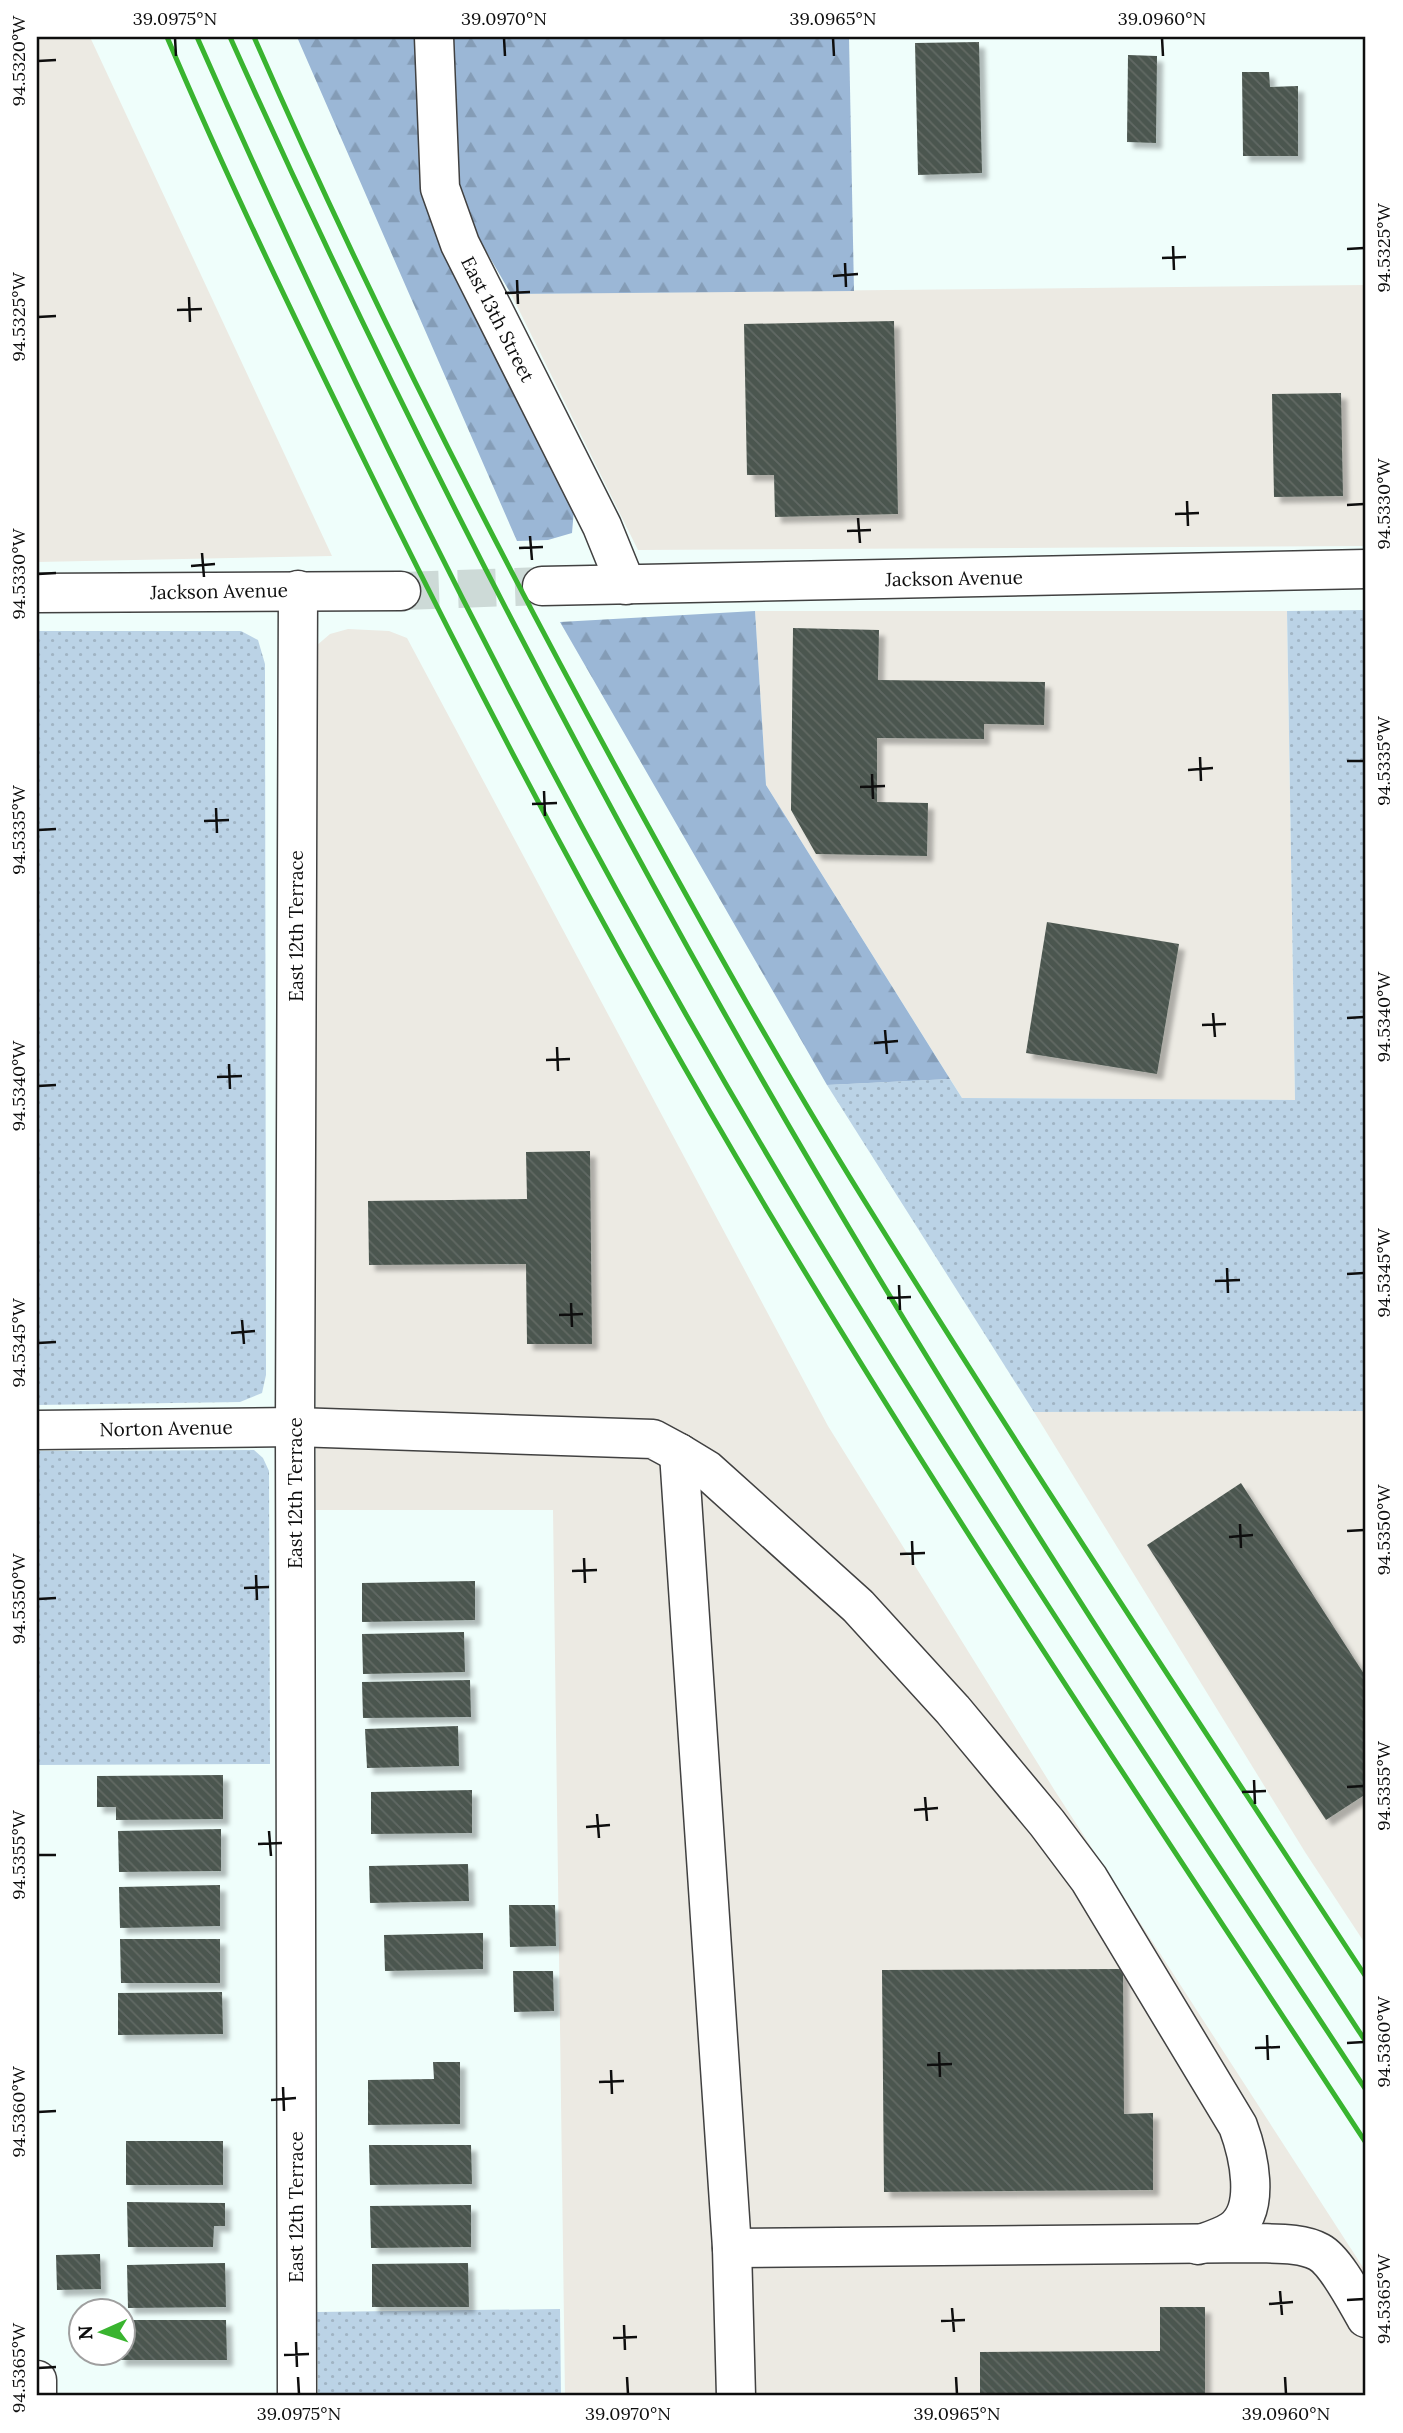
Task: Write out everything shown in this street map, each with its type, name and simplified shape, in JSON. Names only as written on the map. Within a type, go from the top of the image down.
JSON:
[{"type":"street","name":"East 13th Street","points":[[434,37],[440,188],[460,244],[602,526],[626,585]]},
{"type":"street","name":"Jackson Avenue","points":[[542,586],[1366,569]]},
{"type":"street","name":"East 12th Terrace","points":[[297,2396],[295,1427],[298,590]]},
{"type":"street","name":"Jackson Avenue","points":[[37,593],[401,590]]},
{"type":"street","name":"Norton Avenue","points":[[37,1430],[295,1427],[653,1439],[707,1470],[858,1606],[953,1710],[1089,1879],[1238,2126],[1248,2155],[1251,2182],[1246,2211],[1234,2229],[1198,2245]]},
{"type":"street","points":[[679,1453],[732,2248],[736,2396]]},
{"type":"street","points":[[732,2248],[1294,2245],[1320,2252],[1343,2278],[1366,2318]]},
{"type":"street","points":[[37,2380],[37,2396]]},
{"type":"shaded area","points":[[37,37],[90,37],[332,556],[37,562]]},
{"type":"shaded area","points":[[1366,285],[1366,546],[638,550],[511,294]]},
{"type":"shaded area","points":[[1366,610],[1366,1411],[1034,1412],[827,1085],[950,1079],[962,1098],[1295,1100],[1287,611]]},
{"type":"shaded area","points":[[755,611],[1287,611],[1295,1100],[962,1098],[766,785]]},
{"type":"shaded area","points":[[348,629],[389,631],[407,638],[828,1426],[1055,1791],[1366,2272],[1366,2396],[565,2396],[553,1510],[316,1510],[316,646],[330,634]]},
{"type":"shaded area","points":[[37,631],[241,631],[258,640],[265,664],[266,1375],[262,1393],[240,1402],[37,1405]]},
{"type":"shaded area","points":[[1366,1411],[1366,1945],[1305,1852],[1034,1412]]},
{"type":"shaded area","points":[[254,1450],[263,1458],[269,1471],[270,1764],[37,1765],[37,1451]]},
{"type":"shaded area","points":[[560,2309],[561,2396],[318,2396],[317,2312]]},
{"type":"green space","points":[[297,37],[420,37],[426,176],[574,509],[572,533],[548,540],[517,541]]},
{"type":"green space","points":[[451,37],[849,37],[854,291],[511,294],[468,220],[455,169]]},
{"type":"green space","points":[[755,611],[766,785],[950,1079],[827,1085],[560,622]]},
{"type":"building","points":[[979,42],[982,173],[918,175],[915,43]]},
{"type":"building","points":[[1128,55],[1157,56],[1156,143],[1127,142]]},
{"type":"building","points":[[1242,72],[1269,72],[1270,87],[1298,86],[1298,156],[1243,156]]},
{"type":"building","points":[[894,321],[898,514],[775,517],[774,475],[747,475],[744,324]]},
{"type":"building","points":[[1341,393],[1343,496],[1274,497],[1272,394]]},
{"type":"building","points":[[793,628],[879,630],[878,680],[1045,682],[1044,725],[984,724],[984,739],[877,738],[877,802],[928,803],[927,856],[816,854],[791,810]]},
{"type":"building","points":[[1047,922],[1179,944],[1157,1074],[1026,1053]]},
{"type":"building","points":[[590,1151],[592,1344],[527,1344],[526,1264],[369,1265],[368,1201],[527,1199],[526,1152]]},
{"type":"building","points":[[1241,1483],[1366,1677],[1366,1794],[1326,1820],[1147,1545]]},
{"type":"building","points":[[475,1581],[475,1620],[362,1622],[362,1583]]},
{"type":"building","points":[[464,1632],[465,1672],[363,1674],[362,1634]]},
{"type":"building","points":[[470,1680],[471,1717],[363,1718],[362,1682]]},
{"type":"building","points":[[458,1726],[459,1766],[367,1768],[365,1729]]},
{"type":"building","points":[[223,1775],[223,1819],[116,1820],[116,1807],[97,1807],[97,1776]]},
{"type":"building","points":[[472,1790],[472,1833],[371,1834],[371,1792]]},
{"type":"building","points":[[221,1829],[221,1871],[119,1872],[118,1831]]},
{"type":"building","points":[[468,1864],[469,1901],[370,1903],[369,1866]]},
{"type":"building","points":[[220,1885],[220,1926],[120,1928],[119,1887]]},
{"type":"building","points":[[509,1905],[555,1905],[556,1946],[510,1947]]},
{"type":"building","points":[[483,1933],[483,1969],[385,1971],[384,1935]]},
{"type":"building","points":[[120,1939],[220,1939],[220,1983],[121,1983]]},
{"type":"building","points":[[1123,1969],[1124,2114],[1153,2113],[1153,2190],[884,2192],[882,1970]]},
{"type":"building","points":[[513,1971],[553,1971],[554,2011],[514,2012]]},
{"type":"building","points":[[222,1992],[223,2034],[118,2035],[118,1993]]},
{"type":"building","points":[[433,2062],[460,2062],[460,2124],[368,2125],[368,2080],[434,2079]]},
{"type":"building","points":[[126,2141],[223,2141],[223,2185],[126,2185]]},
{"type":"building","points":[[369,2145],[471,2145],[472,2184],[370,2185]]},
{"type":"building","points":[[127,2202],[225,2203],[225,2226],[214,2226],[213,2247],[128,2247]]},
{"type":"building","points":[[471,2205],[471,2247],[371,2248],[370,2206]]},
{"type":"building","points":[[100,2254],[101,2289],[57,2290],[56,2255]]},
{"type":"building","points":[[225,2263],[226,2307],[136,2308],[136,2296],[128,2296],[127,2265]]},
{"type":"building","points":[[468,2263],[469,2307],[372,2307],[372,2264]]},
{"type":"building","points":[[1160,2307],[1205,2307],[1205,2396],[980,2396],[980,2352],[1160,2351]]},
{"type":"building","points":[[136,2320],[226,2320],[227,2360],[136,2360]]},
{"type":"tunnel","points":[[401,591],[542,586]]},
{"type":"railway","points":[[167,37],[264,254],[415,563],[563,848],[666,1035],[773,1219],[917,1453],[1366,2143]]},
{"type":"railway","points":[[197,37],[334,337],[480,633],[635,924],[716,1068],[868,1322],[938,1433],[1366,2090]]},
{"type":"railway","points":[[230,37],[344,284],[465,528],[591,770],[722,1009],[875,1272],[1035,1531],[1366,2042]]},
{"type":"railway","points":[[254,37],[340,226],[431,414],[574,691],[747,1003],[844,1167],[997,1411],[1366,1977]]}]
